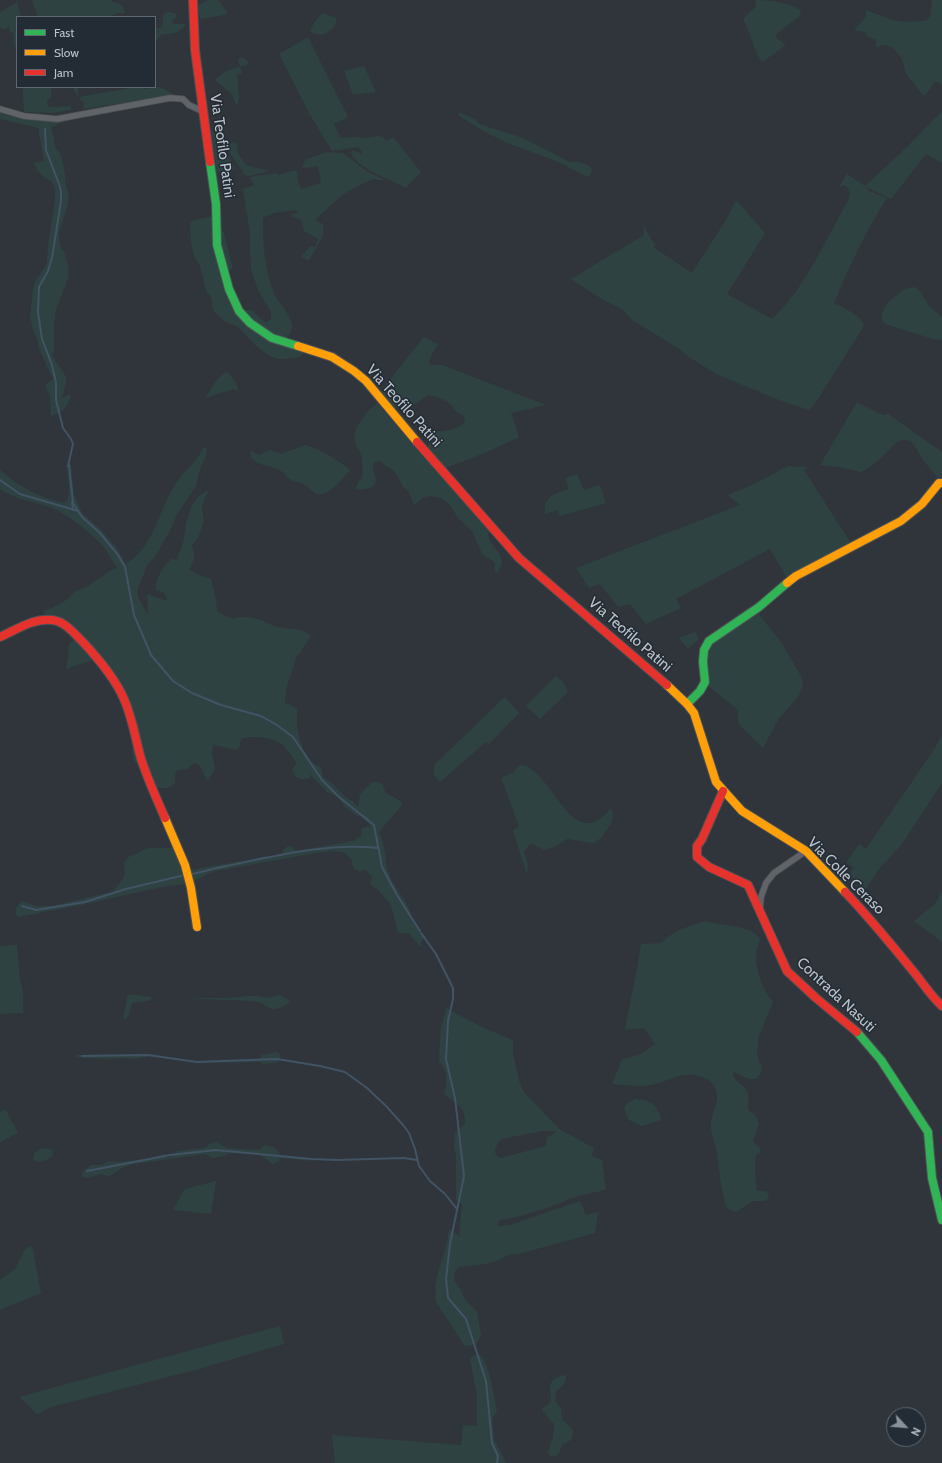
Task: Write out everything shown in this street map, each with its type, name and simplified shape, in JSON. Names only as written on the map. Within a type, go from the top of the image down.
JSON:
[{"type":"street","name":"Via Teofilo Patini","points":[[193,0],[195,50],[202,111],[216,204],[218,245],[229,289],[239,311],[250,323],[272,338],[332,357],[354,371],[366,381],[414,439],[520,558],[649,669],[687,704],[694,713]]},
{"type":"street","points":[[0,109],[24,116],[57,119],[170,98],[183,99],[189,105],[202,111]]},
{"type":"street","points":[[687,704],[700,692],[705,682],[704,650],[708,641],[759,607],[796,576],[901,521],[913,513],[924,504],[939,483],[942,484]]},
{"type":"street","points":[[0,637],[23,626],[44,619],[59,622],[68,626],[98,659],[120,690],[126,700],[142,762],[185,865],[197,927]]},
{"type":"street","name":"Via Colle Ceraso","points":[[694,713],[716,782],[723,791],[742,811],[806,850],[870,917],[916,974],[932,997],[942,1006]]},
{"type":"street","name":"Contrada Nasuti","points":[[723,791],[702,839],[696,846],[697,856],[709,867],[748,885],[787,971],[816,998],[855,1030],[881,1060],[928,1132],[932,1178],[942,1220]]},
{"type":"street","points":[[760,911],[761,897],[766,883],[774,873],[806,850]]},
{"type":"shaded area","points":[[32,0],[112,0],[111,2],[121,4],[125,13],[118,13],[111,16],[38,16]]},
{"type":"shaded area","points":[[208,0],[218,0],[228,13],[225,15],[200,19],[198,5]]},
{"type":"shaded area","points":[[755,0],[784,3],[800,10],[801,15],[775,37],[786,45],[762,62],[756,52],[743,19],[756,6]]},
{"type":"shaded area","points":[[932,0],[942,0],[942,85],[937,82],[934,83],[924,96],[906,74],[902,59],[896,51],[888,45],[876,48],[876,40],[867,36],[865,32],[854,30],[866,17],[866,10],[892,20],[905,22],[926,21],[930,16]]},
{"type":"shaded area","points":[[17,2],[21,16],[16,16],[16,51],[13,35],[14,32],[10,33],[9,27],[5,29],[0,28],[0,12]]},
{"type":"shaded area","points":[[165,13],[174,13],[177,15],[177,17],[172,21],[173,24],[186,24],[176,33],[162,34],[156,41],[156,29],[162,27],[163,16]]},
{"type":"shaded area","points":[[322,13],[336,18],[334,27],[322,35],[312,33],[310,31],[314,23]]},
{"type":"shaded area","points":[[308,37],[348,117],[334,124],[341,138],[364,138],[379,136],[383,137],[387,141],[393,137],[421,172],[406,188],[361,165],[351,153],[352,150],[362,154],[358,147],[332,151],[309,113],[279,54]]},
{"type":"shaded area","points":[[242,57],[247,60],[248,64],[240,67],[238,61],[239,58]]},
{"type":"shaded area","points":[[364,66],[376,92],[353,95],[344,71]]},
{"type":"shaded area","points":[[240,67],[242,73],[237,75],[239,96],[237,107],[232,94],[215,80],[226,71]]},
{"type":"shaded area","points":[[161,87],[174,95],[83,109],[84,103],[78,97],[132,88],[144,89]]},
{"type":"shaded area","points":[[23,88],[51,88],[51,97],[47,101],[48,106],[71,106],[71,110],[53,113],[24,112]]},
{"type":"shaded area","points":[[73,88],[78,88],[78,97]]},
{"type":"shaded area","points":[[942,111],[942,163],[926,154],[891,199],[866,187],[869,191],[887,198],[858,250],[834,303],[856,315],[864,326],[816,402],[809,410],[779,400],[716,374],[689,357],[678,348],[632,320],[623,310],[602,299],[571,279],[644,235],[644,225],[652,241],[656,245],[653,247],[692,273],[726,220],[736,200],[765,233],[727,294],[772,319],[784,307],[804,279],[848,201],[850,193],[847,187],[844,185],[838,188],[847,174],[865,186],[907,147]]},
{"type":"shaded area","points":[[459,112],[477,120],[478,123],[485,126],[520,137],[569,162],[581,162],[592,169],[591,174],[588,177],[554,160],[507,143],[483,131],[458,115]]},
{"type":"shaded area","points":[[0,113],[14,117],[39,120],[64,119],[103,114],[69,120],[51,128],[55,147],[61,155],[66,186],[69,194],[67,207],[59,232],[61,249],[64,251],[68,266],[68,279],[56,309],[54,350],[52,356],[67,378],[62,398],[71,394],[67,406],[51,416],[50,396],[45,385],[53,379],[39,349],[38,341],[34,333],[30,317],[35,282],[47,264],[48,245],[55,200],[55,188],[52,182],[41,175],[33,163],[44,161],[39,128],[0,119]]},
{"type":"shaded area","points":[[209,127],[214,133],[236,169],[217,172]]},
{"type":"shaded area","points":[[232,142],[238,145],[237,151],[246,165],[269,171],[249,176],[245,175],[227,148]]},
{"type":"shaded area","points":[[328,152],[343,153],[365,170],[387,181],[373,179],[356,187],[342,195],[315,220],[323,224],[323,236],[309,260],[301,257],[310,246],[315,247],[318,239],[304,231],[301,220],[291,215],[298,212],[297,210],[273,213],[263,218],[263,237],[268,275],[274,293],[287,313],[292,326],[291,332],[285,339],[268,334],[244,313],[246,310],[252,310],[262,320],[267,322],[271,319],[271,312],[258,290],[251,269],[250,233],[243,189],[254,185],[250,177],[276,173],[279,175],[294,170],[298,173],[297,178],[301,189],[321,183],[318,166],[306,168],[302,167],[306,159]]},
{"type":"shaded area","points":[[214,216],[213,242],[226,295],[236,312],[275,343],[304,352],[300,357],[277,359],[270,356],[256,346],[238,327],[226,322],[213,310],[211,297],[206,291],[200,266],[194,256],[191,243],[190,221]]},
{"type":"shaded area","points":[[220,226],[224,233],[233,270],[225,268],[221,247]]},
{"type":"shaded area","points":[[915,287],[921,292],[929,306],[942,317],[942,340],[933,339],[885,324],[881,318],[888,302],[905,289]]},
{"type":"shaded area","points":[[424,337],[439,345],[436,347],[429,360],[430,365],[442,365],[546,405],[511,413],[519,437],[487,452],[446,468],[427,449],[434,432],[446,431],[458,427],[465,422],[464,416],[455,411],[448,402],[429,395],[410,407],[391,408],[379,393]]},
{"type":"shaded area","points":[[226,372],[232,377],[236,384],[238,388],[236,391],[234,389],[205,399],[217,380]]},
{"type":"shaded area","points":[[857,402],[883,415],[888,414],[942,452],[942,474],[939,479],[923,460],[913,444],[904,440],[900,441],[874,464],[861,472],[840,467],[820,465]]},
{"type":"shaded area","points":[[377,403],[416,449],[492,531],[488,534],[489,539],[501,556],[502,561],[498,572],[495,572],[495,563],[482,554],[472,531],[459,519],[448,503],[441,498],[430,496],[422,498],[414,504],[408,491],[402,486],[394,471],[379,461],[375,462],[373,466],[376,479],[374,485],[361,490],[355,489],[363,474],[361,454],[354,437],[357,427],[367,412]]},
{"type":"shaded area","points":[[305,445],[329,455],[350,470],[326,493],[317,494],[307,486],[289,478],[278,469],[258,463],[251,457],[251,451],[259,455],[270,450],[281,454]]},
{"type":"shaded area","points":[[204,447],[207,449],[206,456],[200,469],[196,486],[177,514],[171,529],[156,555],[147,566],[137,591],[139,599],[148,615],[147,594],[168,601],[164,593],[155,589],[157,580],[171,559],[176,560],[183,544],[186,523],[192,505],[198,497],[208,490],[202,506],[204,521],[198,538],[192,545],[195,558],[189,570],[211,579],[217,612],[233,619],[245,617],[258,619],[282,628],[303,631],[311,636],[301,653],[297,655],[286,690],[285,704],[288,703],[297,709],[297,727],[301,744],[311,762],[321,768],[323,777],[333,784],[344,796],[358,807],[360,794],[372,782],[378,782],[382,784],[386,793],[403,804],[379,832],[388,873],[406,903],[419,930],[426,936],[422,942],[423,949],[410,933],[402,934],[398,932],[391,905],[378,890],[370,884],[372,877],[365,869],[360,872],[355,870],[352,860],[344,852],[331,851],[316,853],[215,871],[192,882],[190,870],[282,854],[283,850],[288,846],[293,847],[296,851],[353,841],[361,836],[362,828],[371,826],[360,816],[357,816],[345,807],[338,797],[327,792],[310,774],[310,778],[307,779],[298,778],[293,771],[293,768],[297,763],[283,745],[269,738],[242,738],[240,747],[237,750],[214,745],[212,752],[215,769],[208,781],[200,766],[195,763],[186,769],[177,770],[175,782],[171,786],[166,788],[155,787],[133,759],[132,749],[141,746],[128,699],[78,632],[45,617],[43,611],[68,599],[74,592],[88,586],[117,568],[102,545],[72,519],[52,508],[12,496],[0,489],[0,470],[29,491],[63,503],[67,501],[69,495],[66,462],[71,465],[74,495],[82,513],[100,529],[116,547],[126,564],[143,549],[174,486]]},
{"type":"shaded area","points":[[788,466],[807,467],[804,470],[852,545],[788,580],[770,549],[676,599],[681,608],[646,624],[630,604],[618,607],[600,584],[589,588],[576,568],[740,505],[728,495],[754,484]]},
{"type":"shaded area","points":[[577,474],[584,490],[600,485],[606,503],[560,516],[557,510],[545,514],[546,503],[548,500],[555,494],[569,489],[565,478]]},
{"type":"shaded area","points":[[757,612],[781,642],[802,678],[803,685],[799,695],[778,720],[763,748],[741,727],[738,722],[738,710],[707,685],[704,658],[709,644]]},
{"type":"shaded area","points":[[695,632],[699,639],[688,649],[679,638]]},
{"type":"shaded area","points":[[77,639],[95,659],[66,669],[69,644],[73,640]]},
{"type":"shaded area","points":[[556,676],[562,681],[568,692],[540,719],[526,706]]},
{"type":"shaded area","points":[[505,697],[519,713],[489,744],[486,742],[440,782],[433,774],[435,764]]},
{"type":"shaded area","points":[[942,736],[942,783],[902,844],[879,869],[865,890],[849,874],[854,868],[846,863],[859,844],[866,849]]},
{"type":"shaded area","points":[[523,765],[534,771],[574,818],[585,823],[597,821],[611,808],[613,817],[610,825],[601,838],[593,843],[567,839],[555,847],[544,850],[531,843],[524,852],[528,864],[527,875],[513,831],[519,826],[501,778],[514,772],[518,766]]},
{"type":"shaded area","points":[[149,848],[177,848],[185,873],[185,884],[162,887],[18,917],[15,913],[17,906],[22,901],[37,906],[52,906],[111,892],[117,887],[125,875],[124,863],[128,857]]},
{"type":"shaded area","points":[[942,891],[942,942],[914,921],[935,904]]},
{"type":"shaded area","points":[[706,921],[741,927],[754,933],[760,938],[756,954],[757,968],[763,987],[773,1002],[759,1036],[757,1051],[758,1060],[762,1065],[761,1072],[757,1079],[748,1079],[734,1072],[732,1074],[733,1077],[747,1091],[748,1110],[755,1115],[759,1123],[753,1141],[761,1150],[755,1158],[757,1191],[766,1191],[769,1194],[766,1201],[753,1201],[736,1212],[727,1208],[723,1193],[716,1148],[711,1130],[711,1122],[717,1097],[712,1083],[707,1079],[696,1075],[683,1075],[660,1083],[644,1086],[612,1084],[622,1059],[639,1055],[655,1044],[644,1028],[625,1030],[641,944],[661,943],[677,931]]},
{"type":"shaded area","points":[[17,945],[20,979],[23,993],[23,1013],[0,1014],[0,946]]},
{"type":"shaded area","points":[[128,994],[152,997],[149,1001],[132,1003],[129,1015],[126,1019],[123,1018]]},
{"type":"shaded area","points":[[280,995],[290,1001],[287,1004],[275,1009],[258,1002],[193,998],[259,996],[266,998]]},
{"type":"shaded area","points":[[446,1008],[482,1027],[510,1039],[513,1042],[513,1053],[519,1081],[524,1092],[559,1129],[594,1148],[592,1154],[593,1157],[602,1160],[606,1190],[581,1195],[547,1208],[517,1217],[500,1220],[497,1226],[510,1225],[580,1201],[586,1215],[598,1212],[595,1233],[515,1255],[508,1255],[489,1263],[458,1267],[455,1272],[454,1280],[461,1290],[464,1298],[477,1312],[481,1335],[477,1343],[470,1346],[464,1345],[436,1302],[435,1288],[437,1276],[446,1247],[449,1229],[458,1235],[459,1238],[462,1203],[458,1203],[456,1199],[456,1154],[454,1148],[455,1133],[465,1124],[462,1109],[444,1094],[446,1073],[439,1061],[441,1028]],"holes":[[[543,1131],[556,1131],[554,1134],[547,1137],[546,1146],[501,1158],[495,1152],[495,1149],[501,1139]]]},
{"type":"shaded area","points":[[277,1052],[281,1056],[279,1062],[264,1064],[260,1062],[198,1063],[148,1056],[136,1059],[85,1058],[77,1057],[76,1055],[147,1054],[194,1061],[259,1059],[262,1055]]},
{"type":"shaded area","points":[[635,1099],[645,1100],[652,1103],[657,1109],[661,1118],[659,1121],[641,1126],[629,1120],[624,1109],[626,1104]]},
{"type":"shaded area","points":[[5,1109],[18,1132],[0,1143],[0,1112]]},
{"type":"shaded area","points":[[216,1142],[227,1148],[259,1150],[264,1145],[274,1147],[280,1155],[310,1158],[314,1159],[314,1161],[280,1158],[279,1161],[273,1164],[260,1155],[255,1154],[229,1153],[224,1156],[212,1158],[205,1154],[135,1164],[124,1167],[109,1176],[100,1174],[87,1178],[82,1177],[84,1170],[91,1165],[102,1165],[108,1161],[120,1162],[147,1159],[164,1154],[167,1158],[171,1157],[177,1151],[205,1148],[209,1144]]},
{"type":"shaded area","points":[[48,1148],[52,1150],[53,1155],[46,1160],[37,1162],[33,1160],[34,1153],[40,1149]]},
{"type":"shaded area","points":[[216,1181],[211,1214],[173,1210],[184,1190]]},
{"type":"shaded area","points":[[32,1245],[41,1293],[0,1310],[0,1280],[15,1269],[25,1249]]},
{"type":"shaded area","points":[[280,1326],[284,1344],[195,1370],[51,1407],[37,1414],[19,1397]]},
{"type":"shaded area","points":[[475,1355],[480,1355],[483,1358],[491,1380],[497,1411],[492,1419],[494,1439],[506,1463],[335,1463],[332,1435],[461,1445],[463,1425],[477,1426],[477,1396],[470,1358]]},
{"type":"shaded area","points":[[563,1375],[566,1376],[565,1381],[556,1391],[555,1401],[561,1408],[562,1419],[573,1430],[573,1435],[570,1441],[563,1443],[559,1453],[556,1456],[550,1456],[548,1452],[553,1437],[554,1424],[545,1412],[542,1412],[542,1408],[550,1402],[551,1384]]},
{"type":"waterway","points":[[45,129],[46,150],[59,184],[61,201],[52,258],[48,271],[39,287],[38,312],[42,339],[52,365],[56,383],[56,400],[63,428],[73,444],[68,466]]},
{"type":"waterway","points":[[69,465],[73,503],[82,517],[100,533],[118,555],[125,567],[134,615],[151,655],[173,681],[192,693],[221,705],[261,716],[277,725],[293,737],[322,780],[339,797],[374,825],[382,867],[397,895],[420,931]]},
{"type":"waterway","points":[[0,480],[20,494],[78,511]]},
{"type":"waterway","points":[[72,502],[73,510]]},
{"type":"waterway","points":[[192,874],[260,859],[320,849],[340,847],[378,848]]},
{"type":"waterway","points":[[22,906],[36,910],[85,902],[126,889],[185,875]]},
{"type":"waterway","points":[[421,933],[436,954],[453,988],[453,999],[448,1021],[446,1059],[455,1098],[464,1176],[450,1244],[446,1279],[448,1298],[466,1319],[486,1381],[492,1443],[498,1456],[497,1463]]},
{"type":"waterway","points":[[82,1056],[148,1055],[197,1062],[277,1059],[345,1072],[367,1088],[403,1125],[409,1133],[419,1166],[430,1181],[445,1194],[457,1209]]},
{"type":"waterway","points":[[87,1171],[170,1155],[216,1150],[311,1159],[337,1160],[404,1158],[417,1160]]},
{"type":"traffic: fast","points":[[210,162],[216,204],[217,245],[229,289],[239,311],[250,323],[272,338],[298,346]]},
{"type":"traffic: fast","points":[[687,704],[700,691],[705,682],[703,662],[704,650],[709,641],[759,607],[787,583]]},
{"type":"traffic: fast","points":[[857,1032],[881,1060],[928,1132],[932,1178],[942,1220]]},
{"type":"traffic: slow","points":[[298,346],[332,357],[354,371],[366,381],[417,442]]},
{"type":"traffic: slow","points":[[787,583],[796,576],[901,521],[922,504],[939,483],[942,483]]},
{"type":"traffic: slow","points":[[667,685],[687,704],[694,713],[716,782],[742,811],[806,851],[845,892]]},
{"type":"traffic: slow","points":[[165,818],[185,865],[191,888],[197,927]]},
{"type":"traffic: jam","points":[[193,0],[195,50],[210,162]]},
{"type":"traffic: jam","points":[[417,442],[519,558],[667,685]]},
{"type":"traffic: jam","points":[[0,637],[31,623],[52,620],[60,622],[68,627],[87,647],[111,676],[124,699],[142,763],[165,818]]},
{"type":"traffic: jam","points":[[723,791],[702,839],[697,846],[697,857],[709,867],[748,885],[787,971],[816,998],[857,1032]]},
{"type":"traffic: jam","points":[[845,892],[863,911],[942,1006]]}]
